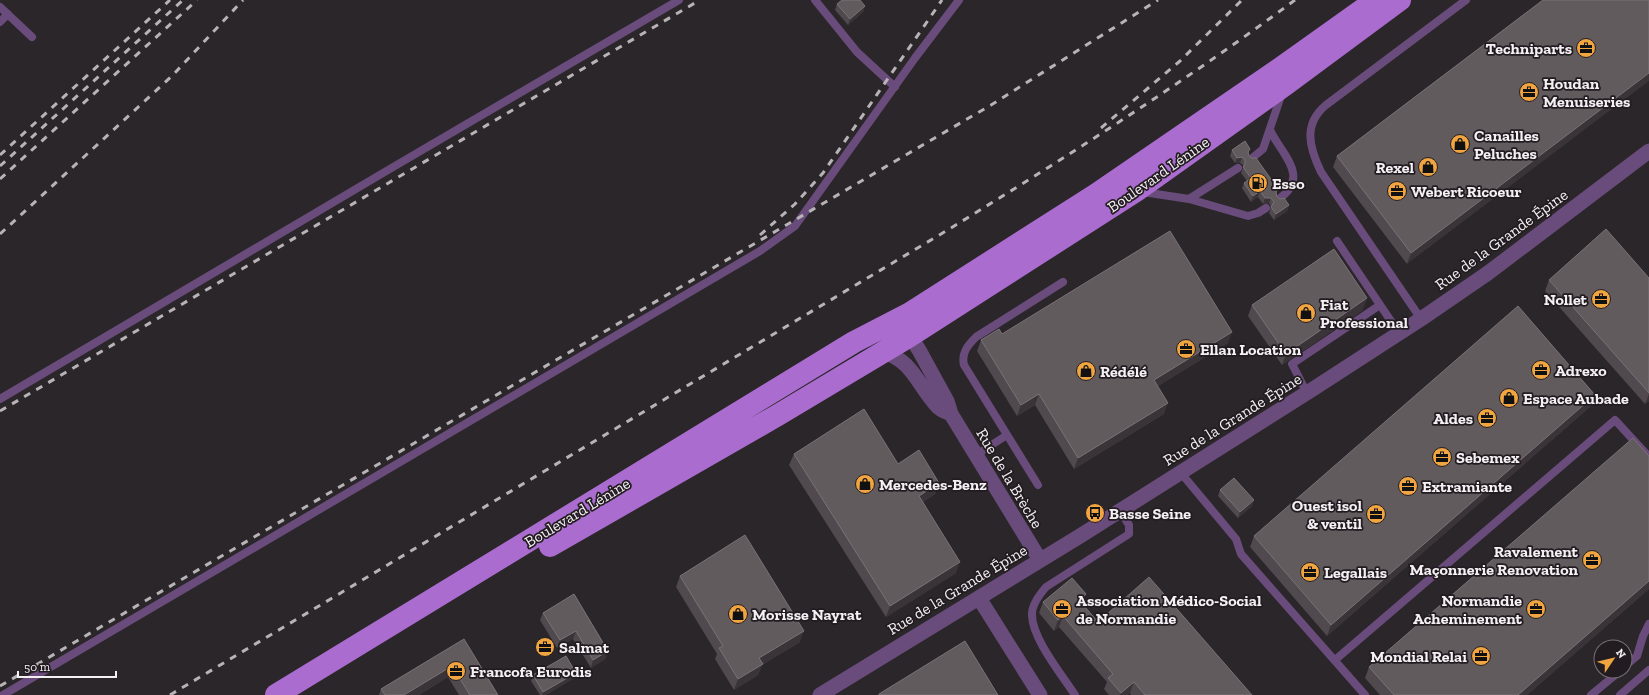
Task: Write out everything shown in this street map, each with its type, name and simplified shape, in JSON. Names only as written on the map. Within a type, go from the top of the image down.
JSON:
[{"type":"main road","name":"Boulevard Lénine","points":[[276,695],[854,342],[897,337],[1095,195],[1279,69],[1376,0]]},
{"type":"main road","name":"Boulevard Lénine","points":[[304,695],[531,557],[771,419],[897,337],[1136,190],[1285,85],[1400,0]]},
{"type":"street","name":"Rue de la Grande Épine","points":[[820,695],[1181,473],[1399,333],[1488,273],[1649,151]]},
{"type":"street","name":"Rue de la Brèche","points":[[897,337],[908,367],[938,407],[950,414]]},
{"type":"street","name":"Rue de la Brèche","points":[[897,337],[947,401],[950,414],[1040,560]]},
{"type":"street","points":[[979,598],[1040,695]]},
{"type":"lane","points":[[0,399],[305,218],[679,0]]},
{"type":"lane","points":[[815,0],[857,52],[895,87]]},
{"type":"lane","points":[[3,695],[760,252],[795,226],[959,0]]},
{"type":"lane","points":[[1420,319],[1321,172],[1312,146],[1310,130],[1317,112],[1466,0]]},
{"type":"lane","points":[[0,7],[32,38]]},
{"type":"lane","points":[[0,22],[8,14]]},
{"type":"lane","points":[[1251,159],[1263,149],[1285,85]]},
{"type":"lane","points":[[1270,130],[1291,165],[1294,176],[1292,184],[1279,199]]},
{"type":"lane","points":[[1188,199],[1238,168]]},
{"type":"lane","points":[[1136,190],[1188,199],[1248,216],[1258,213],[1266,208]]},
{"type":"lane","points":[[1337,241],[1399,333]]},
{"type":"lane","points":[[1038,485],[964,365],[962,359],[968,345],[976,337],[1063,282]]},
{"type":"lane","points":[[1307,393],[1292,364],[1380,305]]},
{"type":"lane","points":[[1334,660],[1615,420],[1649,457]]},
{"type":"lane","points":[[976,455],[1007,435]]},
{"type":"lane","points":[[1181,473],[1236,538],[1241,554],[1365,695]]},
{"type":"lane","points":[[1075,695],[1041,643],[1032,623],[1032,613],[1034,605],[1046,587],[1128,534],[1129,526],[1120,511]]},
{"type":"lane","points":[[1633,659],[1637,656],[1643,636],[1649,624]]},
{"type":"lane","points":[[1620,695],[1649,670]]},
{"type":"lane","points":[[1592,695],[1611,679]]},
{"type":"building","points":[[842,0],[860,0],[865,6],[850,19],[837,4]]},
{"type":"building","points":[[1543,0],[1649,0],[1649,73],[1411,253],[1337,156]]},
{"type":"building","points":[[1245,141],[1250,149],[1248,152],[1249,156],[1256,158],[1278,189],[1276,192],[1277,197],[1280,199],[1284,198],[1289,205],[1276,214],[1271,207],[1274,202],[1271,198],[1265,198],[1260,191],[1253,196],[1244,183],[1251,178],[1243,167],[1245,160],[1242,157],[1237,158],[1232,150]]},
{"type":"building","name":"Nollet","points":[[1606,229],[1649,278],[1649,393],[1549,280]]},
{"type":"building","name":"Rédélé","points":[[1170,231],[1232,332],[1154,380],[1168,403],[1078,458],[1039,394],[1021,405],[981,340],[999,329],[1002,334]]},
{"type":"building","name":"Fiat Professional","points":[[1334,249],[1367,298],[1286,354],[1252,305]]},
{"type":"building","points":[[1518,306],[1595,395],[1331,625],[1254,536]]},
{"type":"building","points":[[864,409],[898,464],[919,450],[939,483],[919,496],[960,562],[890,606],[794,454]]},
{"type":"building","points":[[1633,438],[1649,456],[1649,581],[1518,695],[1394,695],[1369,667]]},
{"type":"building","points":[[1234,478],[1254,500],[1240,512],[1220,490]]},
{"type":"building","name":"Morisse Nayrat","points":[[745,535],[804,631],[759,658],[763,664],[738,679],[719,648],[723,646],[680,576]]},
{"type":"building","points":[[1149,577],[1252,695],[1145,695],[1134,682],[1121,693],[1108,678],[1113,674],[1063,616],[1058,620],[1043,602],[1072,578],[1086,594],[1079,600],[1098,622]]},
{"type":"building","points":[[574,594],[608,651],[593,660],[576,631],[560,640],[543,613]]},
{"type":"building","points":[[464,639],[498,695],[470,695],[452,666],[404,695],[385,695],[381,689]]},
{"type":"building","points":[[965,641],[998,695],[879,695],[879,694]]},
{"type":"building","points":[[566,656],[576,673],[543,692],[533,675]]},
{"type":"railway","points":[[0,155],[170,0]]},
{"type":"railway","points":[[0,166],[183,0]]},
{"type":"railway","points":[[0,179],[197,0]]},
{"type":"railway","points":[[0,234],[172,76],[243,0]]},
{"type":"railway","points":[[0,411],[700,0]]},
{"type":"railway","points":[[760,235],[795,204],[823,173],[942,0]]},
{"type":"railway","points":[[0,686],[991,105],[1158,0]]},
{"type":"railway","points":[[1101,128],[1180,61],[1242,0]]},
{"type":"railway","points":[[170,695],[991,204],[1167,90],[1253,31],[1295,0]]},
{"type":"place","name":"Techniparts","points":[[1586,48]]},
{"type":"place","name":"Houdan Menuiseries","points":[[1529,92]]},
{"type":"place","name":"Canailles Peluches","points":[[1460,144]]},
{"type":"place","name":"Rexel","points":[[1428,167]]},
{"type":"place","name":"Esso","points":[[1258,183]]},
{"type":"place","name":"Webert Ricoeur","points":[[1397,191]]},
{"type":"place","name":"Nollet","points":[[1601,299]]},
{"type":"place","name":"Fiat Professional","points":[[1306,313]]},
{"type":"place","name":"Ellan Location","points":[[1186,349]]},
{"type":"place","name":"Adrexo","points":[[1541,370]]},
{"type":"place","name":"Rédélé","points":[[1086,371]]},
{"type":"place","name":"Espace Aubade","points":[[1509,398]]},
{"type":"place","name":"Aldes","points":[[1487,418]]},
{"type":"place","name":"Sebemex","points":[[1442,457]]},
{"type":"place","name":"Mercedes-Benz","points":[[865,484]]},
{"type":"place","name":"Extramiante","points":[[1408,486]]},
{"type":"place","name":"Basse Seine","points":[[1095,513]]},
{"type":"place","name":"Ouest isol & ventil","points":[[1376,514]]},
{"type":"place","name":"Ravalement Maçonnerie Renovation","points":[[1592,560]]},
{"type":"place","name":"Legallais","points":[[1310,572]]},
{"type":"place","name":"Association Médico-Social de Normandie","points":[[1062,609]]},
{"type":"place","name":"Normandie Acheminement","points":[[1536,609]]},
{"type":"place","name":"Morisse Nayrat","points":[[738,614]]},
{"type":"place","name":"Salmat","points":[[545,647]]},
{"type":"place","name":"Mondial Relai","points":[[1481,656]]},
{"type":"place","name":"Francofa Eurodis","points":[[456,671]]}]
